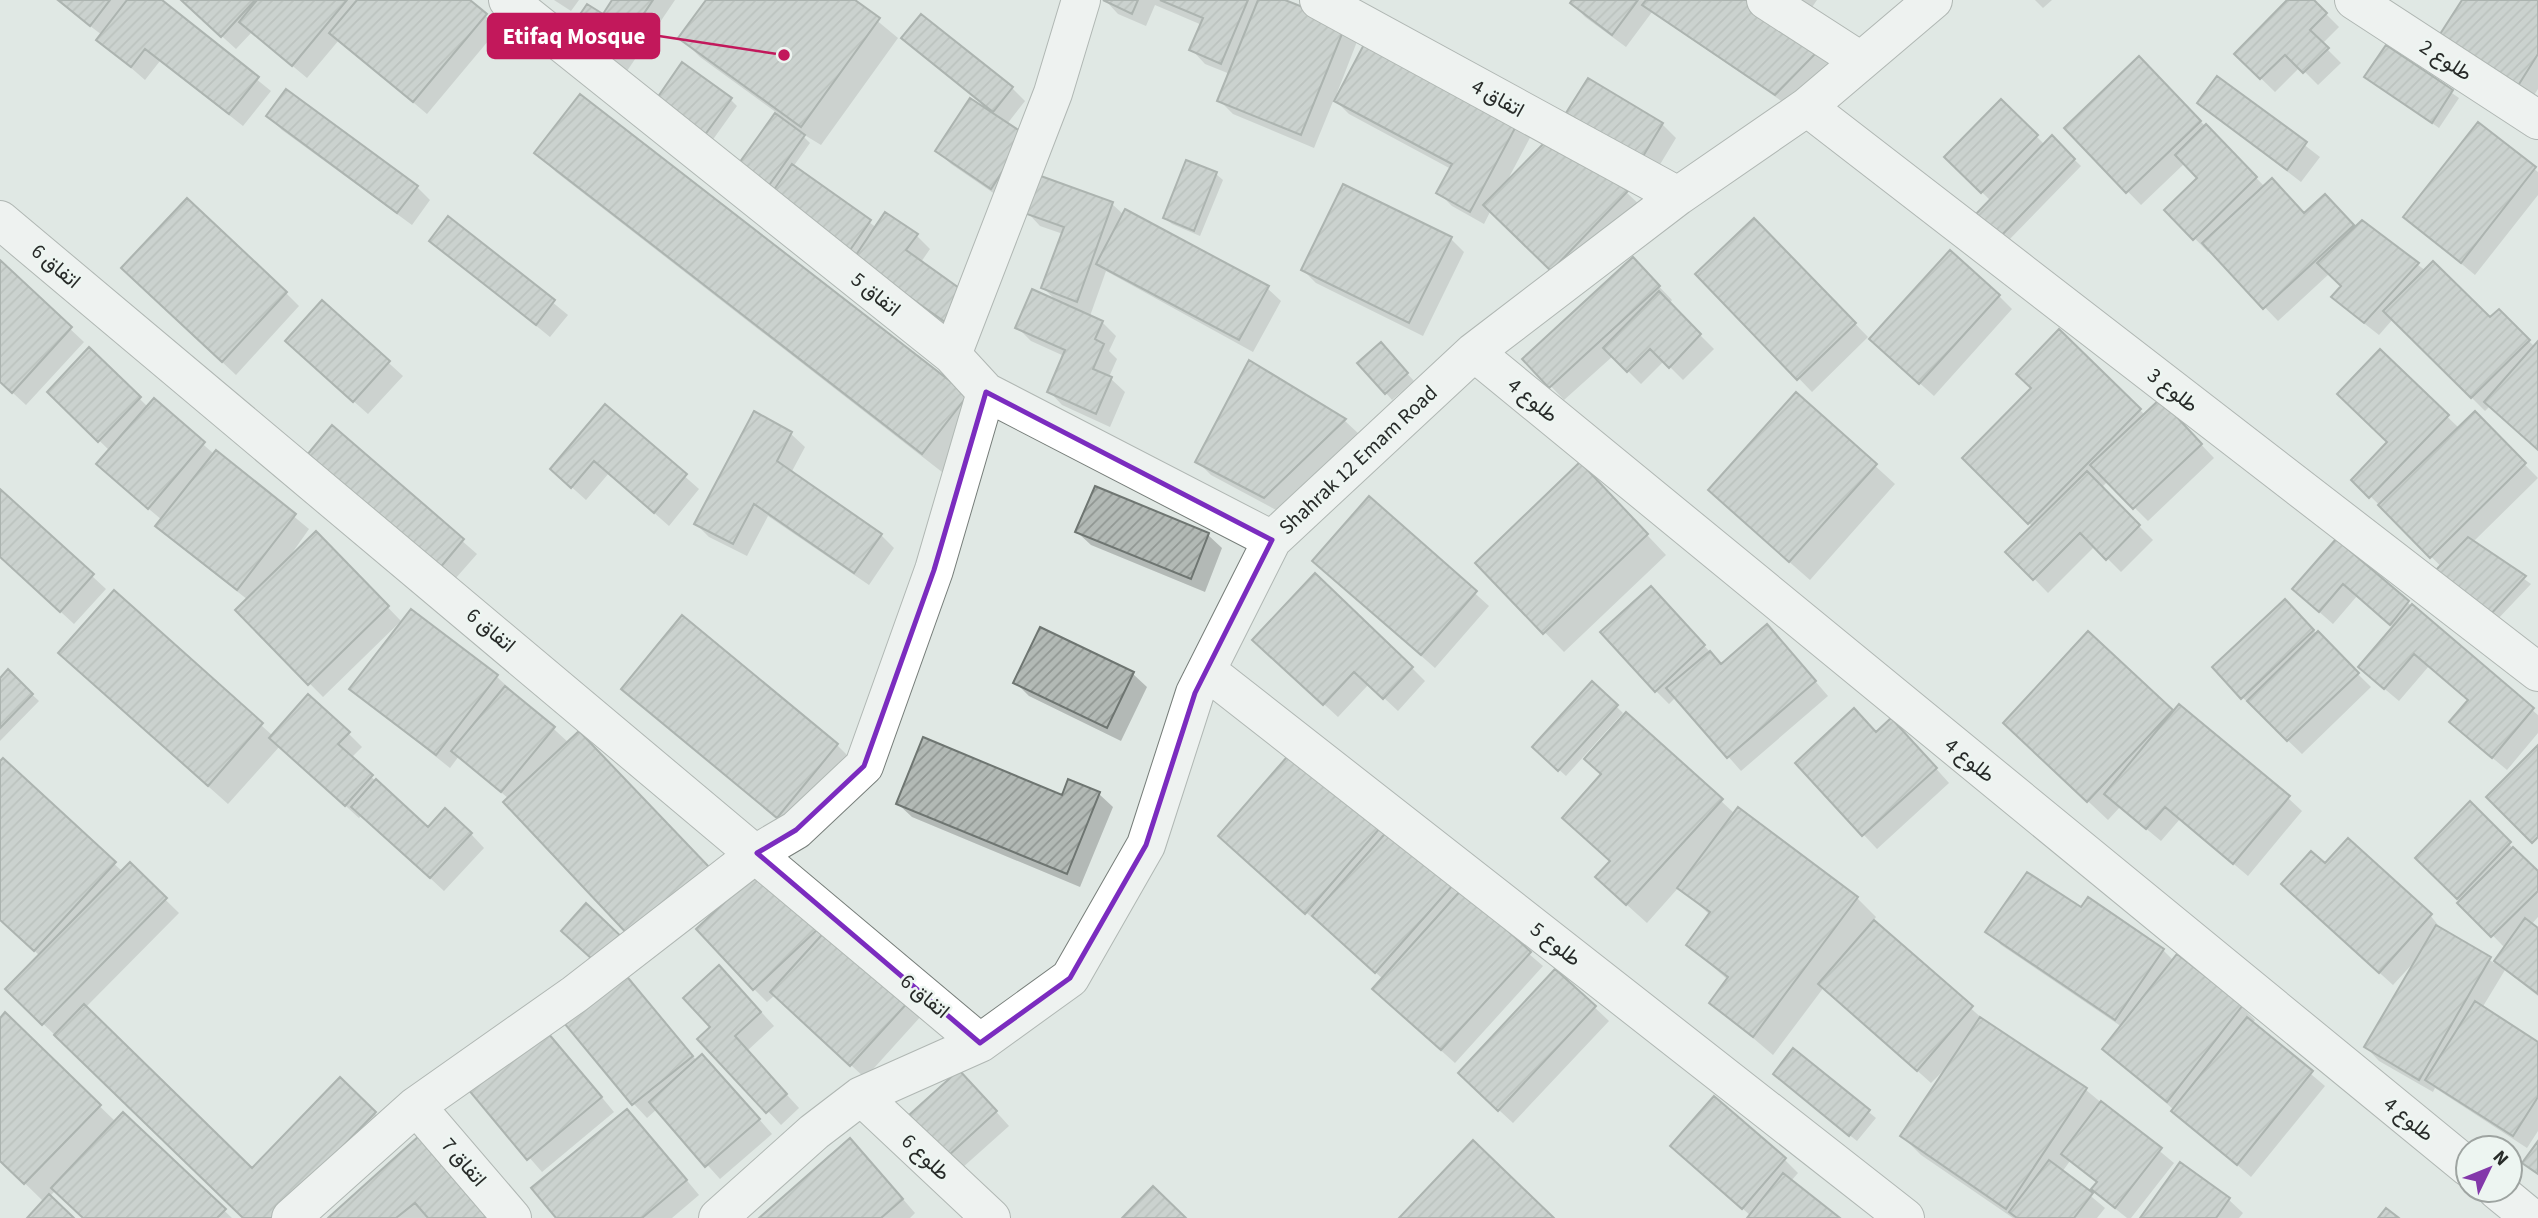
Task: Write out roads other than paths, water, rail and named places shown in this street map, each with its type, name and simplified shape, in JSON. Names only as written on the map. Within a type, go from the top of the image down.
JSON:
[{"type":"street","name":"اتفاق 5","points":[[508,0],[952,355],[986,392],[1272,540]]},
{"type":"street","points":[[952,355],[1053,93],[1082,0]]},
{"type":"street","name":"اتفاق 4","points":[[1319,0],[1678,196]]},
{"type":"street","points":[[1766,0],[1859,60]]},
{"type":"street","name":"Shahrak 12 Emam Road","points":[[718,1218],[814,1132],[861,1096],[980,1043],[1070,978],[1146,845],[1195,693],[1272,540],[1475,352],[1678,196],[1807,107],[1859,60],[1933,0]]},
{"type":"street","name":"طلوع 2","points":[[2354,0],[2538,120]]},
{"type":"street","name":"طلوع 3","points":[[1807,107],[2538,672]]},
{"type":"street","name":"اتفاق 6","points":[[0,220],[980,1043]]},
{"type":"street","name":"طلوع 4","points":[[1475,352],[2454,1156]]},
{"type":"street","points":[[291,1218],[416,1106],[575,994],[757,853],[796,830],[864,766],[934,570],[986,392]]},
{"type":"street","name":"طلوع 5","points":[[1207,670],[1905,1218]]},
{"type":"street","name":"طلوع 6","points":[[861,1096],[991,1218]]},
{"type":"street","name":"اتفاق 7","points":[[416,1106],[512,1218]]},
{"type":"street","points":[[2514,1204],[2531,1218]]},
{"type":"place","name":"Etifaq Mosque","points":[[784,55]]}]
